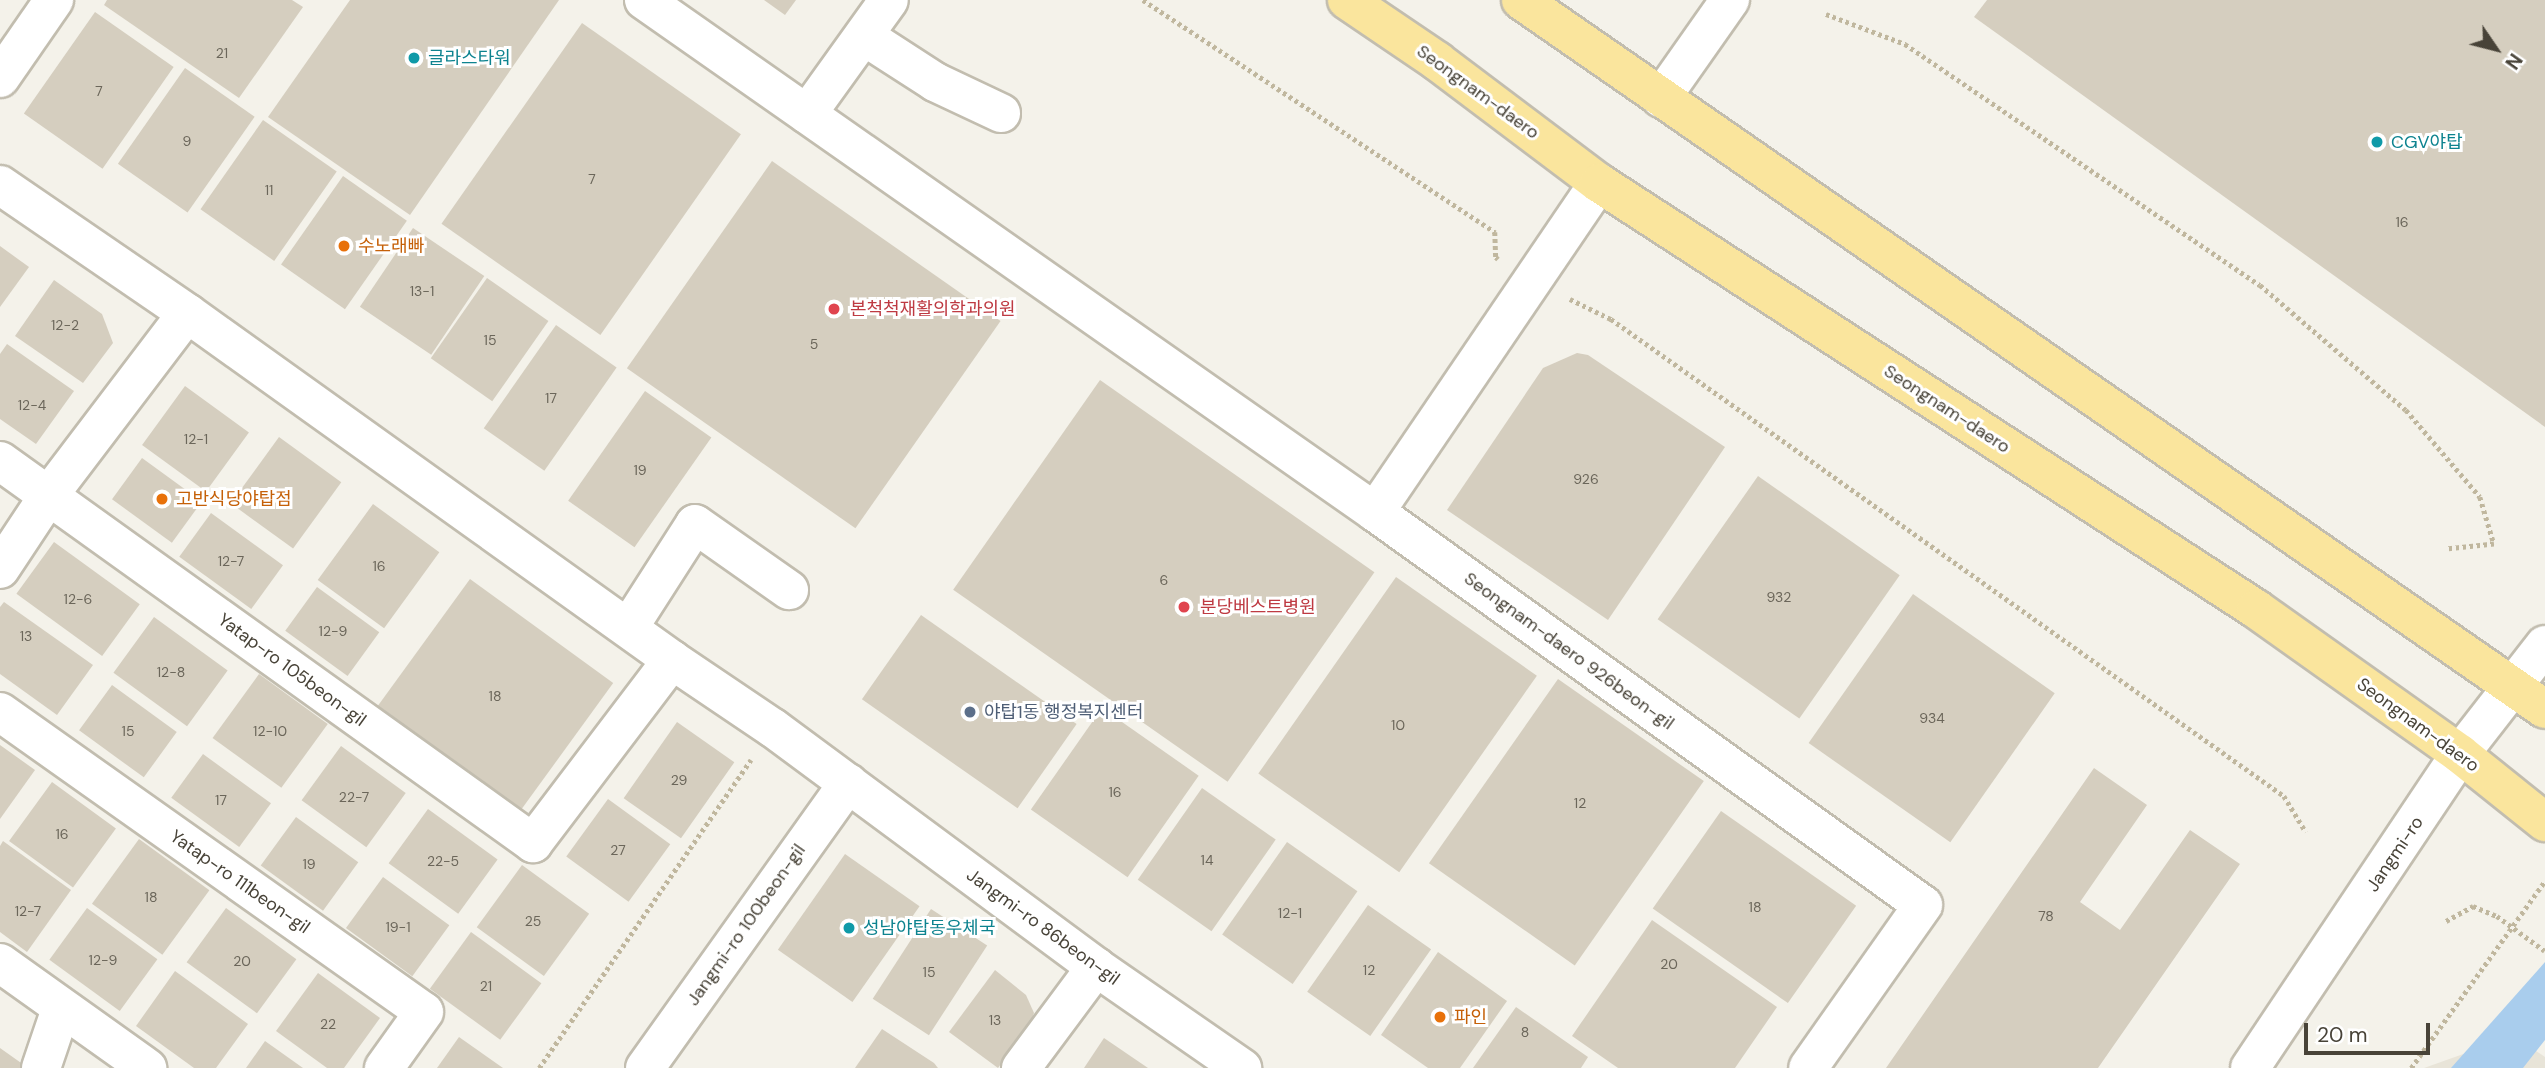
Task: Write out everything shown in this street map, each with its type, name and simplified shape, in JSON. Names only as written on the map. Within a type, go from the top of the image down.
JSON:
[{"type":"main road","name":"Seongnam-daero","points":[[1347,0],[1437,61],[1599,183],[2256,609],[2460,754],[2545,822]]},
{"type":"main road","points":[[1521,0],[2545,709]]},
{"type":"street","points":[[0,78],[54,0]]},
{"type":"street","points":[[644,0],[1375,512],[1599,183]]},
{"type":"street","points":[[807,114],[889,0]]},
{"type":"street","points":[[1661,98],[1730,0]]},
{"type":"street","points":[[864,36],[935,82],[1001,113]]},
{"type":"street","points":[[0,185],[187,313],[848,783]]},
{"type":"street","points":[[0,569],[49,495],[187,313]]},
{"type":"street","points":[[0,461],[49,495]]},
{"type":"street","name":"Yatap-ro 105beon-gil","points":[[49,495],[533,843],[672,660]]},
{"type":"street","name":"Seongnam-daero 926beon-gil","points":[[1375,512],[1923,905],[1808,1068]]},
{"type":"street","points":[[629,627],[695,524],[789,590]]},
{"type":"street","name":"Jangmi-ro","points":[[2250,1068],[2460,754],[2545,645]]},
{"type":"street","name":"Yatap-ro 111beon-gil","points":[[0,712],[424,1012],[384,1068]]},
{"type":"street","name":"Jangmi-ro 86beon-gil","points":[[848,783],[1096,967],[1242,1068]]},
{"type":"street","name":"Jangmi-ro 100beon-gil","points":[[645,1068],[848,783]]},
{"type":"street","points":[[0,963],[146,1068]]},
{"type":"street","points":[[1021,1068],[1096,967]]},
{"type":"street","points":[[41,1068],[61,1009]]},
{"type":"path","points":[[1143,0],[1495,232],[1496,257],[1533,281],[1611,319],[2262,780],[2284,796],[2306,832]]},
{"type":"path","points":[[1826,14],[1905,44],[2260,285],[2406,410],[2480,497],[2494,544],[2446,549]]},
{"type":"path","points":[[539,1068],[773,728]]},
{"type":"path","points":[[2411,1068],[2545,881]]},
{"type":"path","points":[[2446,920],[2473,906],[2497,916],[2545,951]]},
{"type":"shaded area","points":[[2514,1036],[2545,1057],[2545,1068],[2424,1068]]},
{"type":"water","points":[[2545,962],[2545,1040],[2523,1068],[2451,1068]]},
{"type":"building","points":[[107,0],[292,0],[303,7],[239,98],[104,5]]},
{"type":"building","name":"글라스타워","points":[[350,0],[559,0],[410,215],[268,117]]},
{"type":"building","points":[[764,0],[796,0],[785,15]]},
{"type":"building","points":[[1987,0],[2545,0],[2545,427],[1974,17]]},
{"type":"building","points":[[95,12],[174,67],[103,169],[24,114]]},
{"type":"building","points":[[582,23],[741,134],[600,335],[441,224]]},
{"type":"building","points":[[185,68],[255,117],[188,213],[118,164]]},
{"type":"building","points":[[263,120],[337,172],[274,261],[200,209]]},
{"type":"building","points":[[772,161],[1001,321],[855,528],[627,368]]},
{"type":"building","points":[[343,176],[407,221],[345,309],[281,264]]},
{"type":"building","points":[[413,228],[484,276],[431,355],[360,307]]},
{"type":"building","points":[[0,246],[29,267],[0,307]]},
{"type":"building","points":[[487,278],[548,321],[492,401],[431,358]]},
{"type":"building","points":[[54,280],[102,314],[113,343],[83,383],[15,336]]},
{"type":"building","points":[[556,325],[617,367],[544,471],[484,428]]},
{"type":"building","points":[[7,344],[74,391],[36,444],[0,419],[0,354]]},
{"type":"building","points":[[1577,353],[1588,355],[1725,447],[1608,620],[1447,510],[1543,368]]},
{"type":"building","points":[[1100,380],[1374,572],[1228,782],[953,590]]},
{"type":"building","points":[[185,386],[249,432],[206,491],[142,445]]},
{"type":"building","points":[[645,391],[711,437],[634,547],[568,501]]},
{"type":"building","points":[[279,437],[341,482],[293,549],[231,503]]},
{"type":"building","points":[[142,458],[202,501],[172,543],[112,499]]},
{"type":"building","points":[[1758,476],[1900,575],[1799,719],[1658,619]]},
{"type":"building","points":[[373,504],[439,552],[384,628],[318,580]]},
{"type":"building","points":[[211,513],[283,565],[251,609],[179,557]]},
{"type":"building","points":[[54,542],[140,604],[102,656],[16,594]]},
{"type":"building","points":[[1396,577],[1537,676],[1399,872],[1258,774]]},
{"type":"building","points":[[470,579],[613,683],[519,813],[375,709]]},
{"type":"building","points":[[317,587],[379,632],[348,676],[285,631]]},
{"type":"building","points":[[1913,594],[2055,693],[1950,842],[1809,743]]},
{"type":"building","points":[[4,602],[93,665],[57,715],[0,674],[0,607]]},
{"type":"building","name":"야탑1동 행정복지센터","points":[[921,615],[1077,724],[1018,808],[862,699]]},
{"type":"building","points":[[154,617],[228,670],[187,726],[113,673]]},
{"type":"building","points":[[259,674],[328,724],[281,788],[213,738]]},
{"type":"building","points":[[1558,679],[1704,781],[1575,965],[1429,863]]},
{"type":"building","points":[[112,685],[177,732],[144,777],[79,730]]},
{"type":"building","points":[[1102,708],[1199,776],[1128,877],[1031,810]]},
{"type":"building","points":[[677,722],[734,762],[681,838],[624,798]]},
{"type":"building","points":[[0,745],[35,770],[0,819]]},
{"type":"building","points":[[341,746],[406,793],[366,847],[302,800]]},
{"type":"building","points":[[203,754],[271,803],[239,847],[171,798]]},
{"type":"building","points":[[2094,768],[2147,805],[2080,902],[2120,930],[2190,830],[2240,864],[2098,1068],[1886,1068]]},
{"type":"building","points":[[52,782],[116,828],[73,887],[9,841]]},
{"type":"building","points":[[1202,788],[1276,840],[1211,931],[1138,880]]},
{"type":"building","points":[[608,799],[670,844],[629,902],[566,856]]},
{"type":"building","points":[[428,809],[498,860],[458,914],[389,863]]},
{"type":"building","points":[[1721,811],[1856,906],[1788,1003],[1653,908]]},
{"type":"building","points":[[296,817],[358,862],[323,911],[261,866]]},
{"type":"building","points":[[139,839],[209,890],[162,955],[92,904]]},
{"type":"building","points":[[3,841],[71,890],[27,952],[0,932],[0,846]]},
{"type":"building","points":[[1287,842],[1357,891],[1293,984],[1222,935]]},
{"type":"building","name":"성남야탑동우체국","points":[[845,854],[920,906],[852,1002],[778,950]]},
{"type":"building","points":[[522,865],[589,914],[544,976],[477,927]]},
{"type":"building","points":[[383,877],[449,925],[412,976],[346,928]]},
{"type":"building","points":[[1368,905],[1431,949],[1370,1036],[1307,992]]},
{"type":"building","points":[[87,908],[157,959],[120,1011],[49,960]]},
{"type":"building","points":[[226,908],[296,959],[257,1013],[187,962]]},
{"type":"building","points":[[931,909],[987,945],[929,1035],[873,999]]},
{"type":"building","points":[[1652,920],[1777,1007],[1735,1068],[1618,1068],[1572,1036]]},
{"type":"building","points":[[471,932],[541,983],[500,1040],[430,989]]},
{"type":"building","points":[[1438,952],[1507,1001],[1460,1068],[1428,1068],[1381,1035]]},
{"type":"building","points":[[995,970],[1026,995],[1034,1013],[1029,1027],[998,1068],[949,1032]]},
{"type":"building","points":[[175,971],[248,1024],[216,1068],[194,1068],[136,1026]]},
{"type":"building","points":[[318,973],[380,1018],[344,1068],[327,1068],[276,1031]]},
{"type":"building","points":[[1516,1007],[1588,1057],[1581,1068],[1473,1068]]},
{"type":"building","points":[[882,1029],[934,1063],[938,1068],[855,1068]]},
{"type":"building","points":[[459,1037],[503,1068],[437,1068]]},
{"type":"building","points":[[1104,1038],[1148,1068],[1084,1068]]},
{"type":"building","points":[[265,1041],[303,1068],[246,1068]]},
{"type":"building","points":[[0,1048],[24,1065],[22,1068],[0,1068]]},
{"type":"place","name":"글라스타워","points":[[414,58]]},
{"type":"place","name":"CGV야탑","points":[[2377,142]]},
{"type":"place","name":"수노래빠","points":[[344,246]]},
{"type":"place","name":"본척척재활의학과의원","points":[[834,309]]},
{"type":"place","name":"고반식당야탑점","points":[[162,499]]},
{"type":"place","name":"분당베스트병원","points":[[1184,607]]},
{"type":"place","name":"야탑1동 행정복지센터","points":[[970,712]]},
{"type":"place","name":"성남야탑동우체국","points":[[849,928]]},
{"type":"place","name":"파인","points":[[1440,1017]]}]
